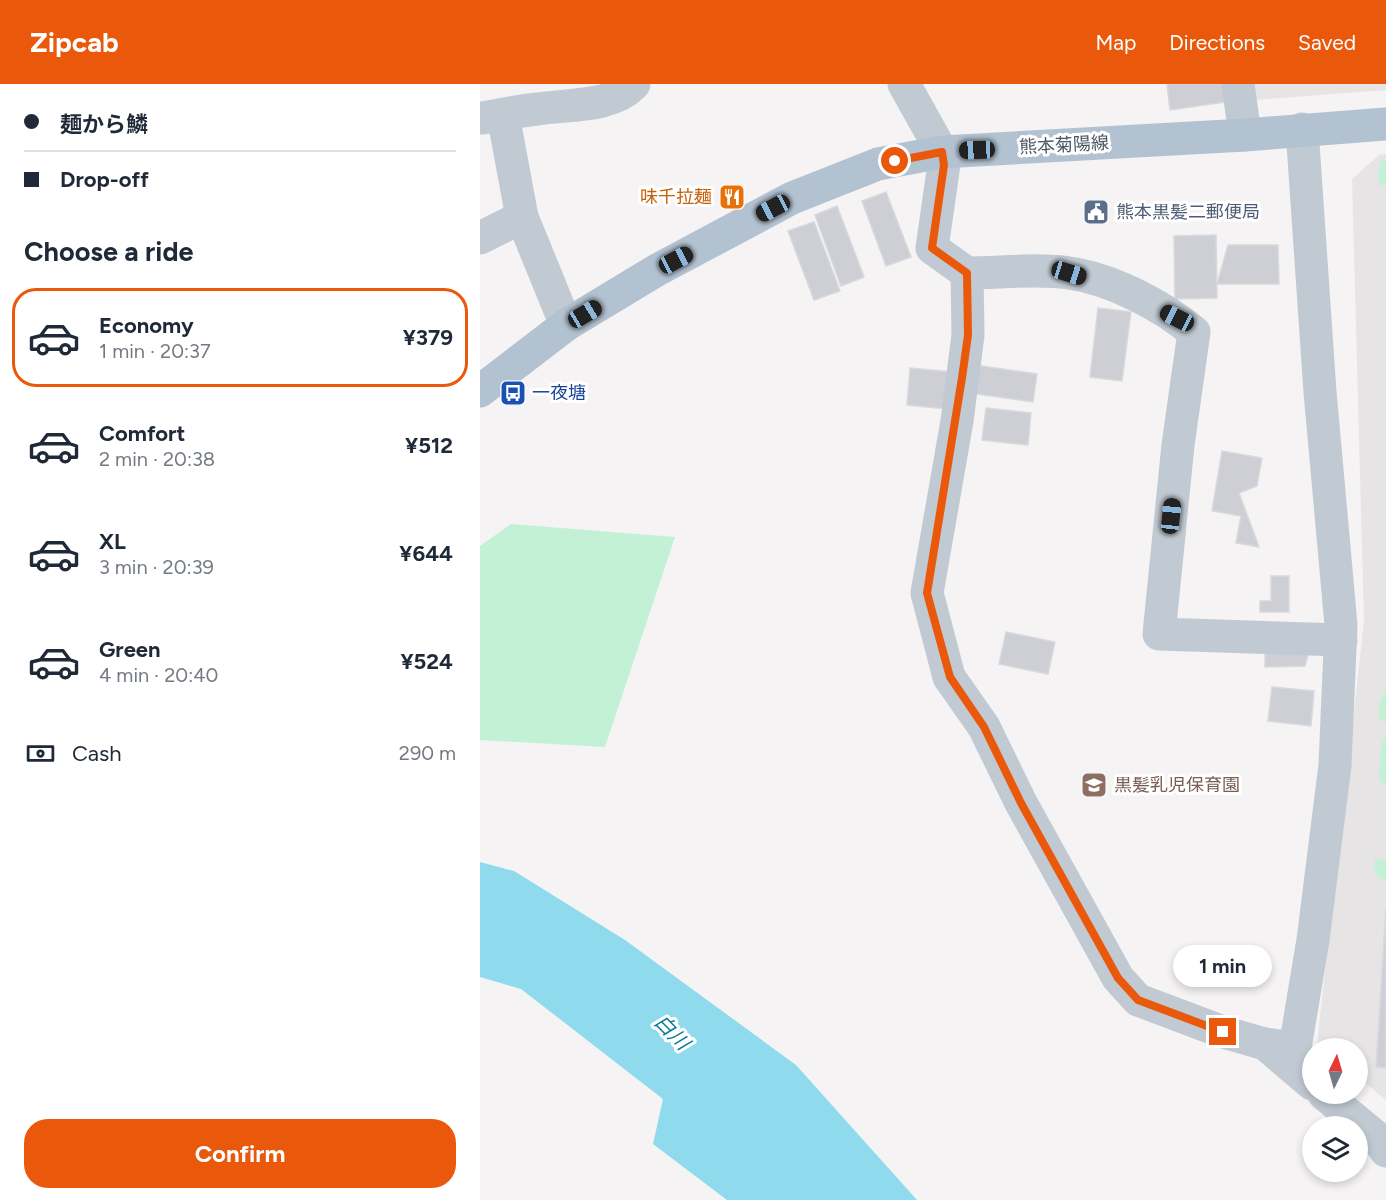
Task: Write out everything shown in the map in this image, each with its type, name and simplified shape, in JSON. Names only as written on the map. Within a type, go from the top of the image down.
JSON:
[{"type":"main road","name":"熊本菊陽線","points":[[480,391],[566,325],[657,270],[792,198],[878,164],[942,152],[1245,135],[1386,124]]},
{"type":"street","points":[[566,325],[522,217],[491,117],[584,105],[625,93],[634,84]]},
{"type":"street","points":[[904,84],[942,152],[944,165],[932,248],[967,273],[1069,273],[1114,286],[1177,318],[1194,332],[1178,445],[1159,634],[1341,640]]},
{"type":"street","points":[[1238,84],[1245,135]]},
{"type":"street","points":[[967,273],[968,335],[927,593],[950,677],[984,727],[1021,803],[1118,978],[1138,1000],[1223,1032],[1265,1044],[1295,1048],[1314,940],[1335,765],[1341,640],[1302,129]]},
{"type":"street","points":[[480,238],[522,217]]},
{"type":"street","points":[[1265,1044],[1302,1075]]},
{"type":"street","points":[[1336,1104],[1375,1136],[1386,1151]]},
{"type":"shaded area","points":[[1251,84],[1386,84],[1386,90],[1254,100]]},
{"type":"shaded area","points":[[1386,154],[1386,1100],[1368,1085],[1368,1038],[1318,1038],[1364,621],[1352,179],[1379,155]]},
{"type":"green space","points":[[1386,160],[1386,185],[1379,185],[1381,161]]},
{"type":"green space","points":[[511,524],[675,537],[605,747],[480,740],[480,546]]},
{"type":"green space","points":[[1386,688],[1386,723],[1378,717],[1380,702]]},
{"type":"green space","points":[[1386,736],[1386,785],[1379,780],[1381,745]]},
{"type":"green space","points":[[1375,859],[1386,860],[1386,880],[1378,878],[1374,869]]},
{"type":"water","name":"白川","points":[[480,862],[514,871],[625,940],[796,1065],[917,1200],[727,1200],[653,1144],[663,1099],[521,989],[480,977]]},
{"type":"building","points":[[1167,84],[1223,84],[1225,102],[1170,110]]},
{"type":"building","points":[[886,192],[911,257],[886,266],[862,201]]},
{"type":"building","points":[[837,206],[864,277],[841,286],[815,215]]},
{"type":"building","points":[[814,222],[840,291],[814,300],[788,231]]},
{"type":"building","points":[[1216,235],[1217,298],[1175,299],[1174,236]]},
{"type":"building","points":[[1228,245],[1278,245],[1279,284],[1217,284]]},
{"type":"building","points":[[1098,308],[1131,312],[1122,381],[1090,377]]},
{"type":"building","points":[[975,365],[1037,374],[1033,402],[971,393]]},
{"type":"building","points":[[910,368],[951,372],[947,409],[907,405]]},
{"type":"building","points":[[986,408],[1031,413],[1028,445],[982,440]]},
{"type":"building","points":[[1222,451],[1262,458],[1257,486],[1239,493],[1259,547],[1236,543],[1241,516],[1212,511]]},
{"type":"building","points":[[1271,576],[1289,576],[1289,612],[1260,612],[1260,601],[1271,601]]},
{"type":"building","points":[[1006,632],[1055,642],[1048,674],[999,664]]},
{"type":"building","points":[[1311,644],[1305,666],[1265,667],[1265,645]]},
{"type":"building","points":[[1272,687],[1314,691],[1311,726],[1268,721]]},
{"type":"building","points":[[1386,909],[1386,1068],[1376,1067]]},
{"type":"place","name":"味千拉麺","points":[[732,197]]},
{"type":"place","name":"熊本黒髪二郵便局","points":[[1096,212]]},
{"type":"place","name":"一夜塘","points":[[513,393]]},
{"type":"place","name":"黒髪乳児保育園","points":[[1094,785]]},
{"type":"route","points":[[895,161],[942,152],[944,165],[932,248],[967,273],[968,335],[957,421],[927,593],[950,677],[984,727],[1021,803],[1118,978],[1138,1000],[1223,1032]]}]
